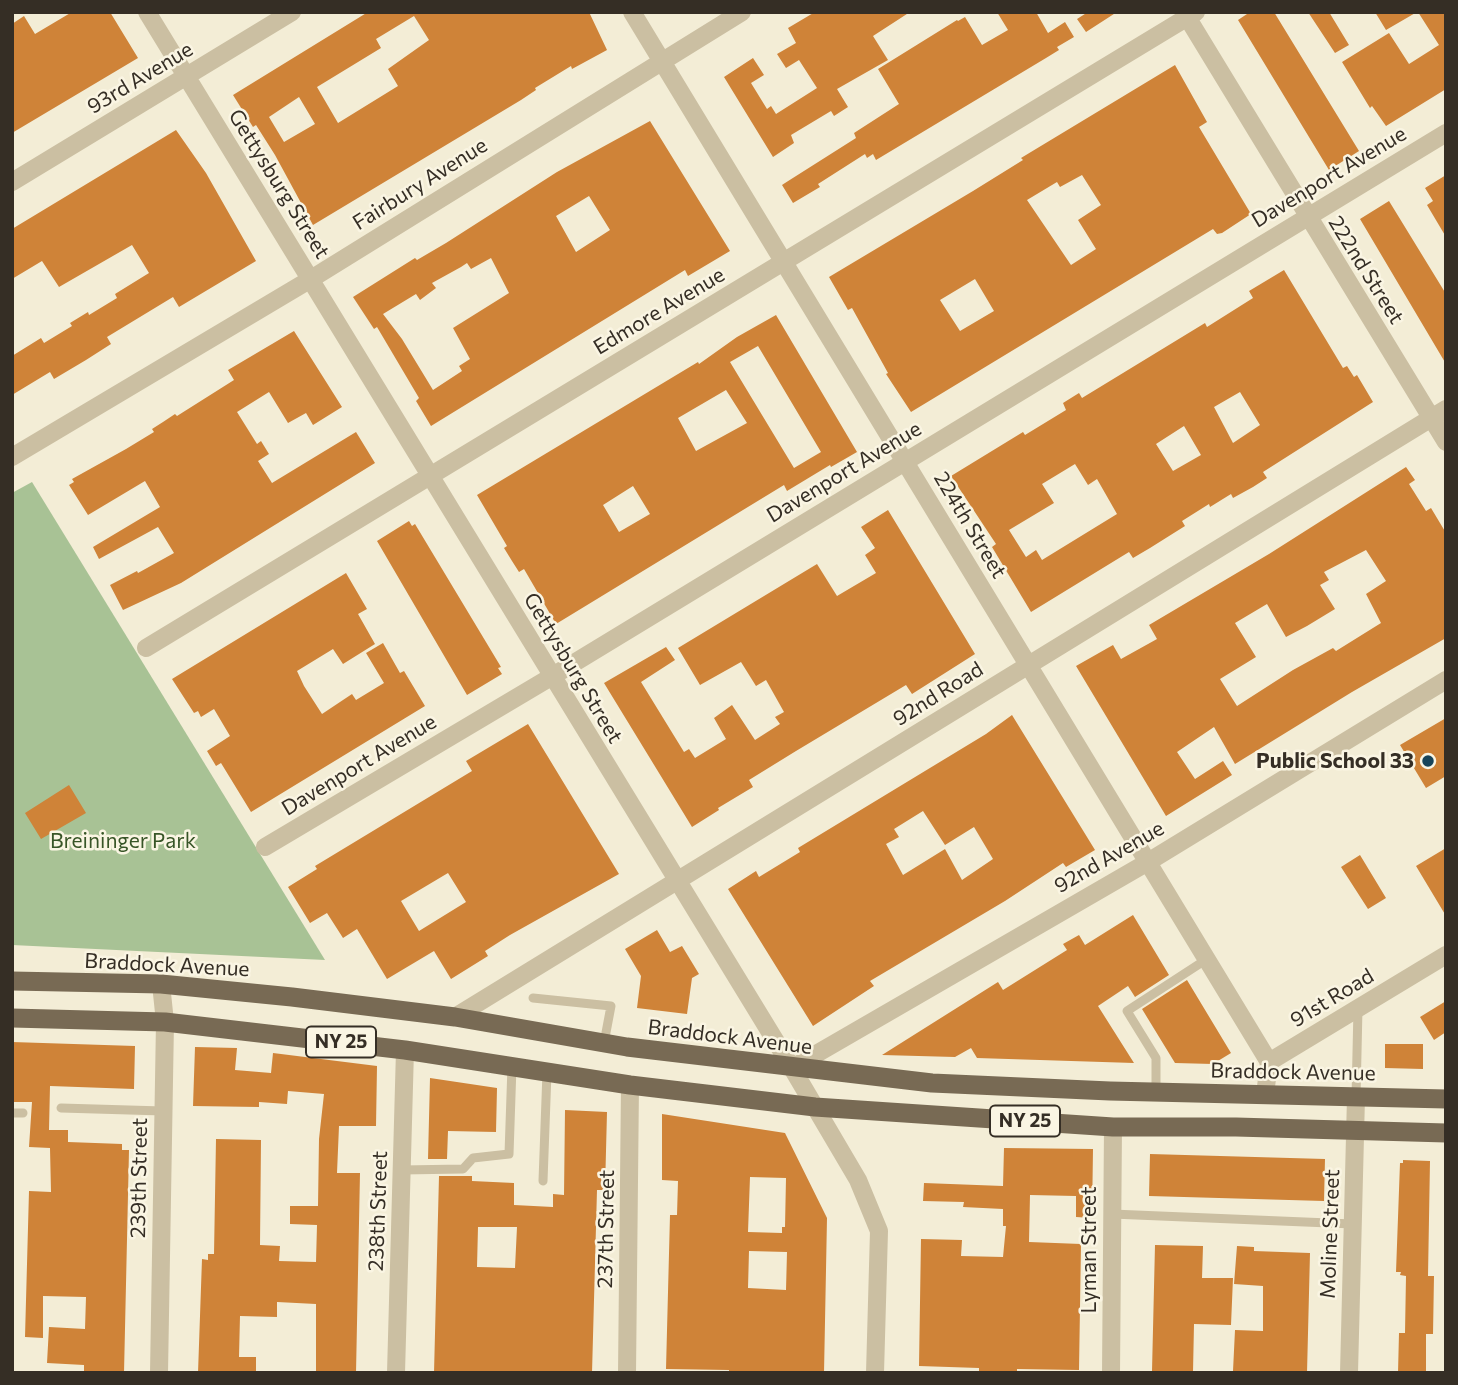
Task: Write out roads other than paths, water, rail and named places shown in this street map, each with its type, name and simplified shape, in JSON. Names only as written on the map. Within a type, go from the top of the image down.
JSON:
[{"type":"main road","name":"Braddock Avenue","points":[[12,981],[161,984],[292,997],[454,1017],[604,1043],[932,1083],[1446,1099]]},
{"type":"main road","name":"NY 25","points":[[12,1018],[165,1022],[405,1050],[630,1085],[815,1107],[1113,1127],[1446,1133]]},
{"type":"street","name":"Gettysburg Street","points":[[147,12],[858,1180],[879,1231],[874,1373]]},
{"type":"street","name":"93rd Avenue","points":[[12,182],[292,12]]},
{"type":"street","name":"224th Street","points":[[632,12],[1269,1062]]},
{"type":"street","name":"Fairbury Avenue","points":[[12,457],[311,279],[742,12]]},
{"type":"street","name":"222nd Street","points":[[1189,14],[1307,217],[1438,414],[1446,442]]},
{"type":"street","name":"Edmore Avenue","points":[[146,648],[1189,14]]},
{"type":"street","name":"Davenport Avenue","points":[[265,847],[551,677],[1446,133]]},
{"type":"street","name":"92nd Road","points":[[454,1017],[1438,414]]},
{"type":"street","name":"92nd Avenue","points":[[792,1068],[1148,862],[1446,680]]},
{"type":"street","name":"91st Road","points":[[1269,1062],[1446,955]]},
{"type":"street","name":"239th Street","points":[[159,1373],[165,1022],[161,984]]},
{"type":"street","name":"238th Street","points":[[396,1373],[405,1050]]},
{"type":"street","points":[[1265,1095],[1269,1062]]},
{"type":"street","name":"237th Street","points":[[627,1373],[630,1085]]},
{"type":"street","name":"Moline Street","points":[[1349,1373],[1356,1097]]},
{"type":"street","name":"Lyman Street","points":[[1111,1373],[1113,1127]]},
{"type":"lane","points":[[1156,1092],[1156,1059],[1127,1011],[1206,959]]},
{"type":"lane","points":[[533,998],[611,1006],[604,1043]]},
{"type":"lane","points":[[1356,1097],[1358,1008]]},
{"type":"lane","points":[[401,1170],[463,1169],[472,1158],[509,1154],[512,1066]]},
{"type":"lane","points":[[543,1181],[547,1072]]},
{"type":"lane","points":[[61,1108],[163,1111]]},
{"type":"lane","points":[[1112,1214],[1353,1224]]},
{"type":"place","name":"Public School 33","points":[[1428,761]]},
{"type":"park label","name":"Breininger Park","points":[[123,841]]}]
